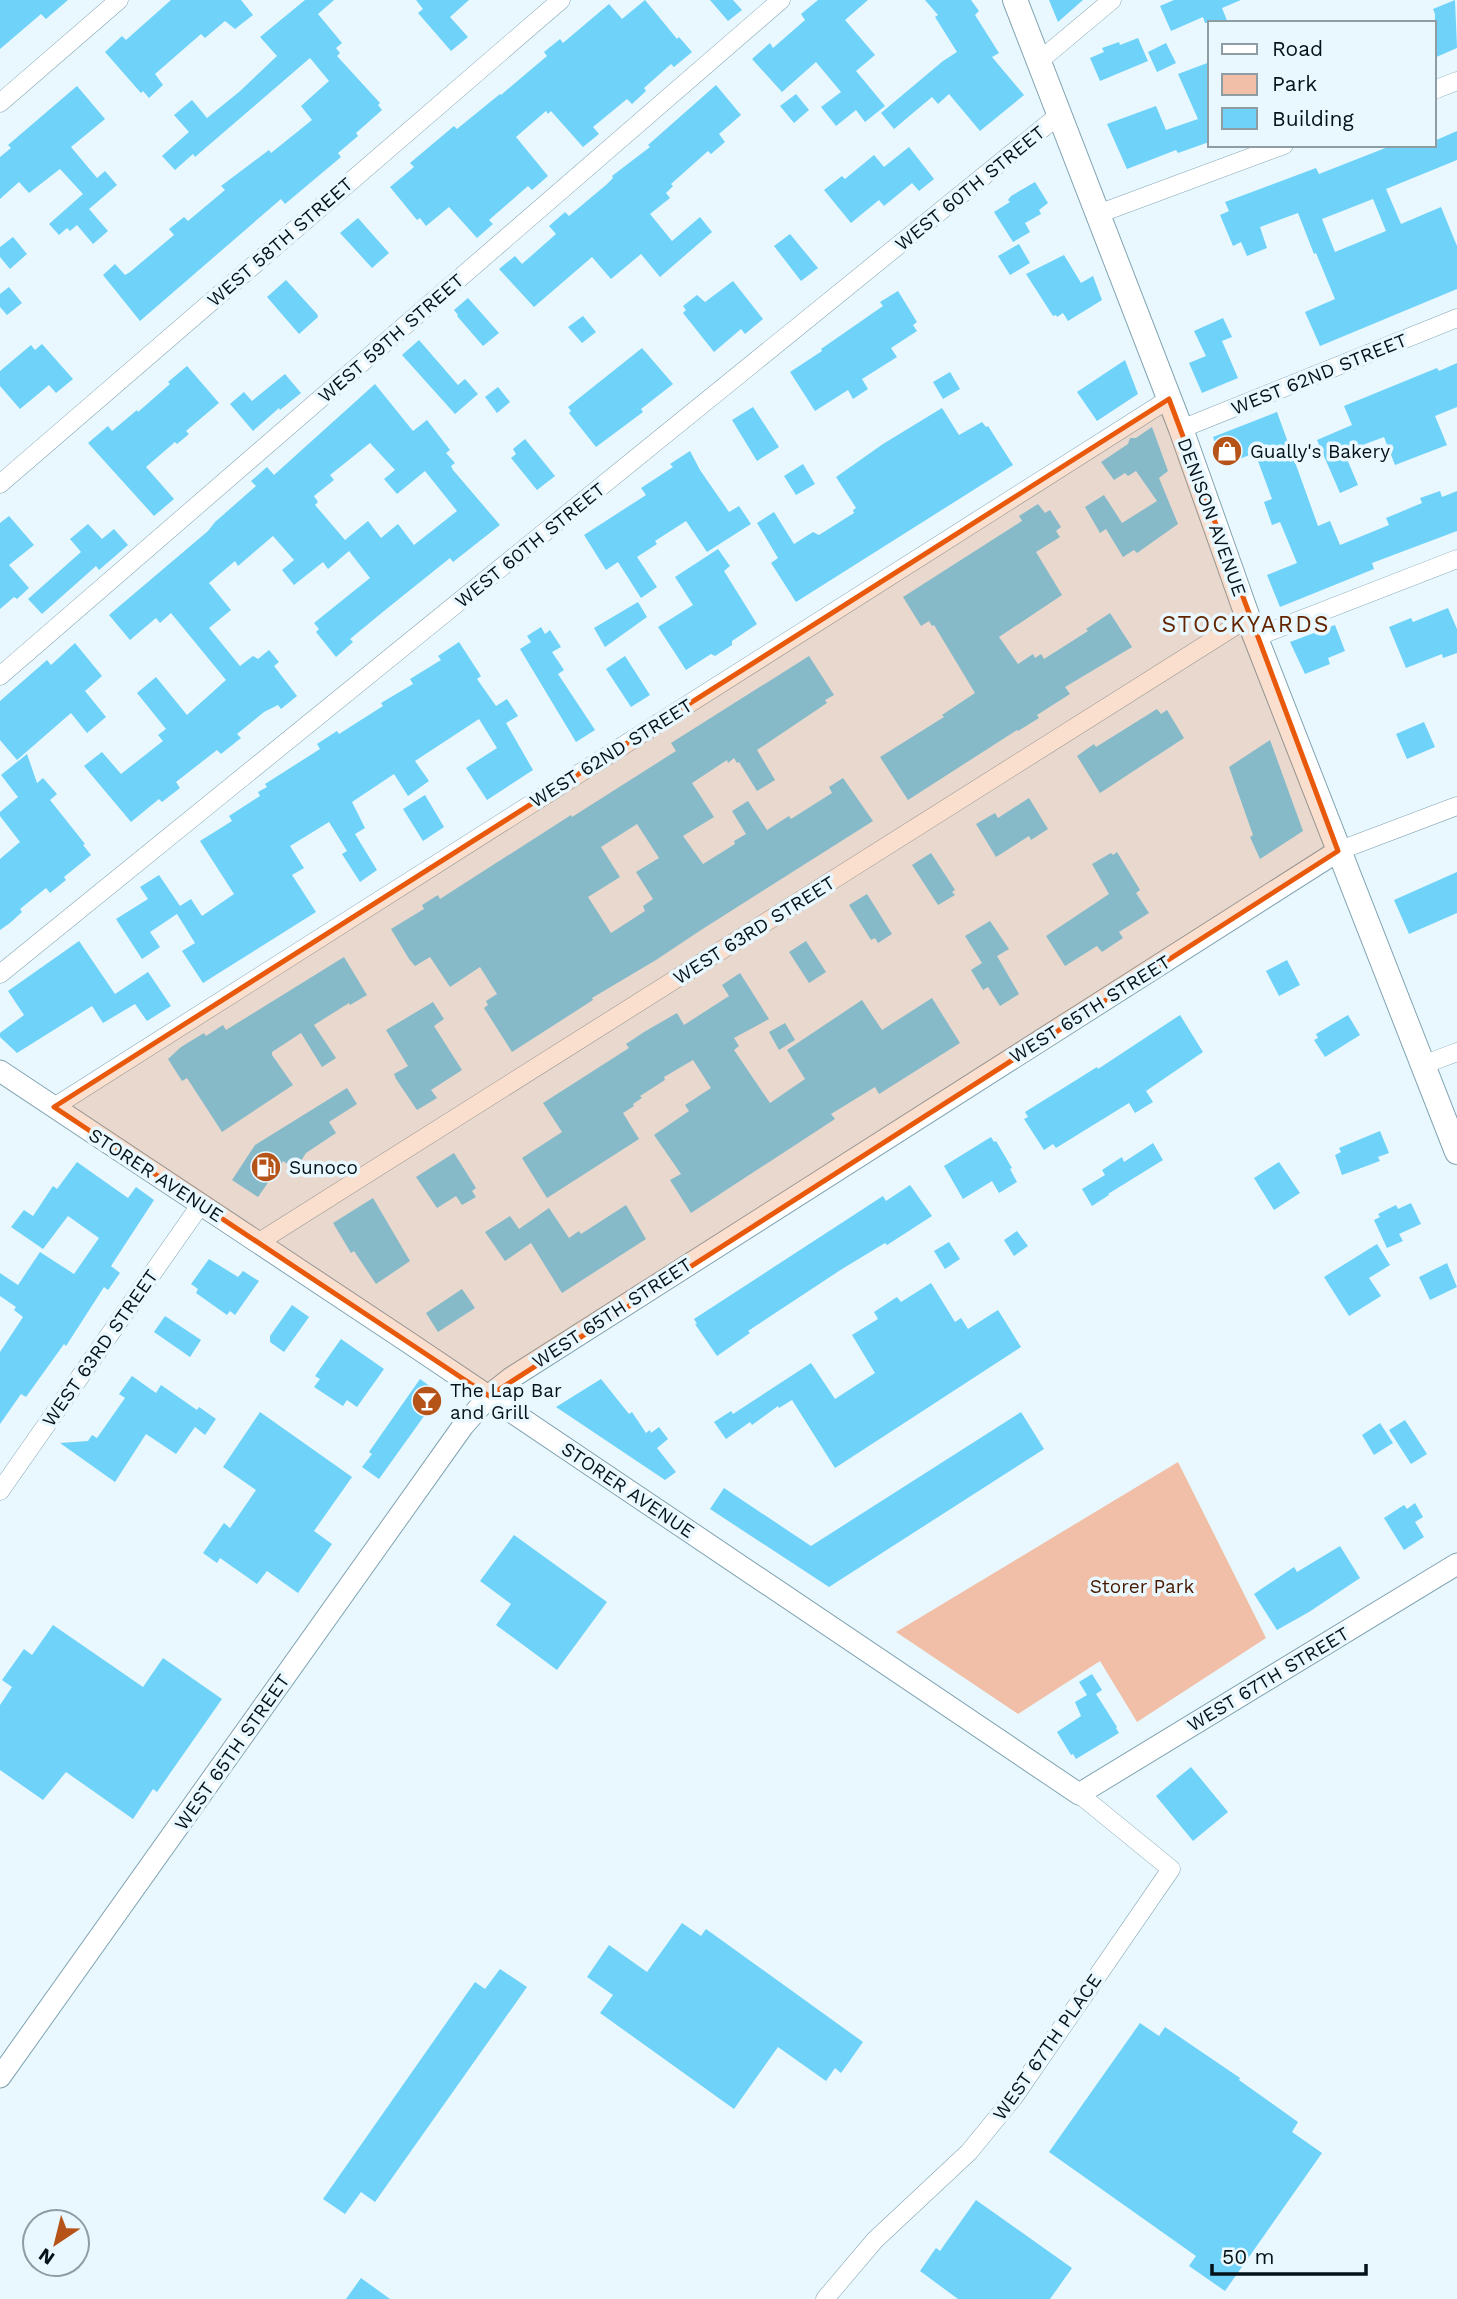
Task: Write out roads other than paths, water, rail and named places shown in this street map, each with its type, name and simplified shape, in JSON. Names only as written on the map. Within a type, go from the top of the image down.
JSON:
[{"type":"main road","name":"DENISON AVENUE","points":[[1015,0],[1170,399],[1252,628],[1457,1152]]},
{"type":"street","points":[[0,103],[119,0]]},
{"type":"street","name":"WEST 58TH STREET","points":[[0,484],[561,0]]},
{"type":"street","name":"WEST 59TH STREET","points":[[0,676],[781,0]]},
{"type":"street","points":[[1038,62],[1112,0]]},
{"type":"street","points":[[1436,89],[1457,81]]},
{"type":"street","name":"WEST 60TH STREET","points":[[0,974],[1059,115]]},
{"type":"street","points":[[1098,214],[1279,147]]},
{"type":"street","name":"WEST 62ND STREET","points":[[1181,429],[1457,318]]},
{"type":"street","name":"WEST 62ND STREET","points":[[54,1107],[1170,399]]},
{"type":"street","name":"WEST 63RD STREET","points":[[259,1242],[1252,628],[1457,559]]},
{"type":"street","name":"WEST 65TH STREET","points":[[0,2077],[463,1426],[489,1396],[510,1378],[1338,851],[1457,806]]},
{"type":"street","points":[[1423,1065],[1457,1052]]},
{"type":"street","name":"STORER AVENUE","points":[[0,1071],[489,1396],[1079,1794]]},
{"type":"street","name":"WEST 63RD STREET","points":[[0,1491],[201,1204]]},
{"type":"street","name":"WEST 67TH STREET","points":[[1079,1794],[1457,1564]]},
{"type":"street","name":"WEST 67TH PLACE","points":[[825,2299],[875,2240],[969,2152],[1014,2097],[1171,1869],[1079,1794]]},
{"type":"place","name":"Gually's Bakery","points":[[1227,451]]},
{"type":"place","name":"Sunoco","points":[[266,1167]]},
{"type":"place","name":"The Lap Bar and Grill","points":[[427,1401]]},
{"type":"district","name":"STOCKYARDS","points":[[1246,624]]},
{"type":"park label","name":"Storer Park","points":[[1142,1586]]}]
